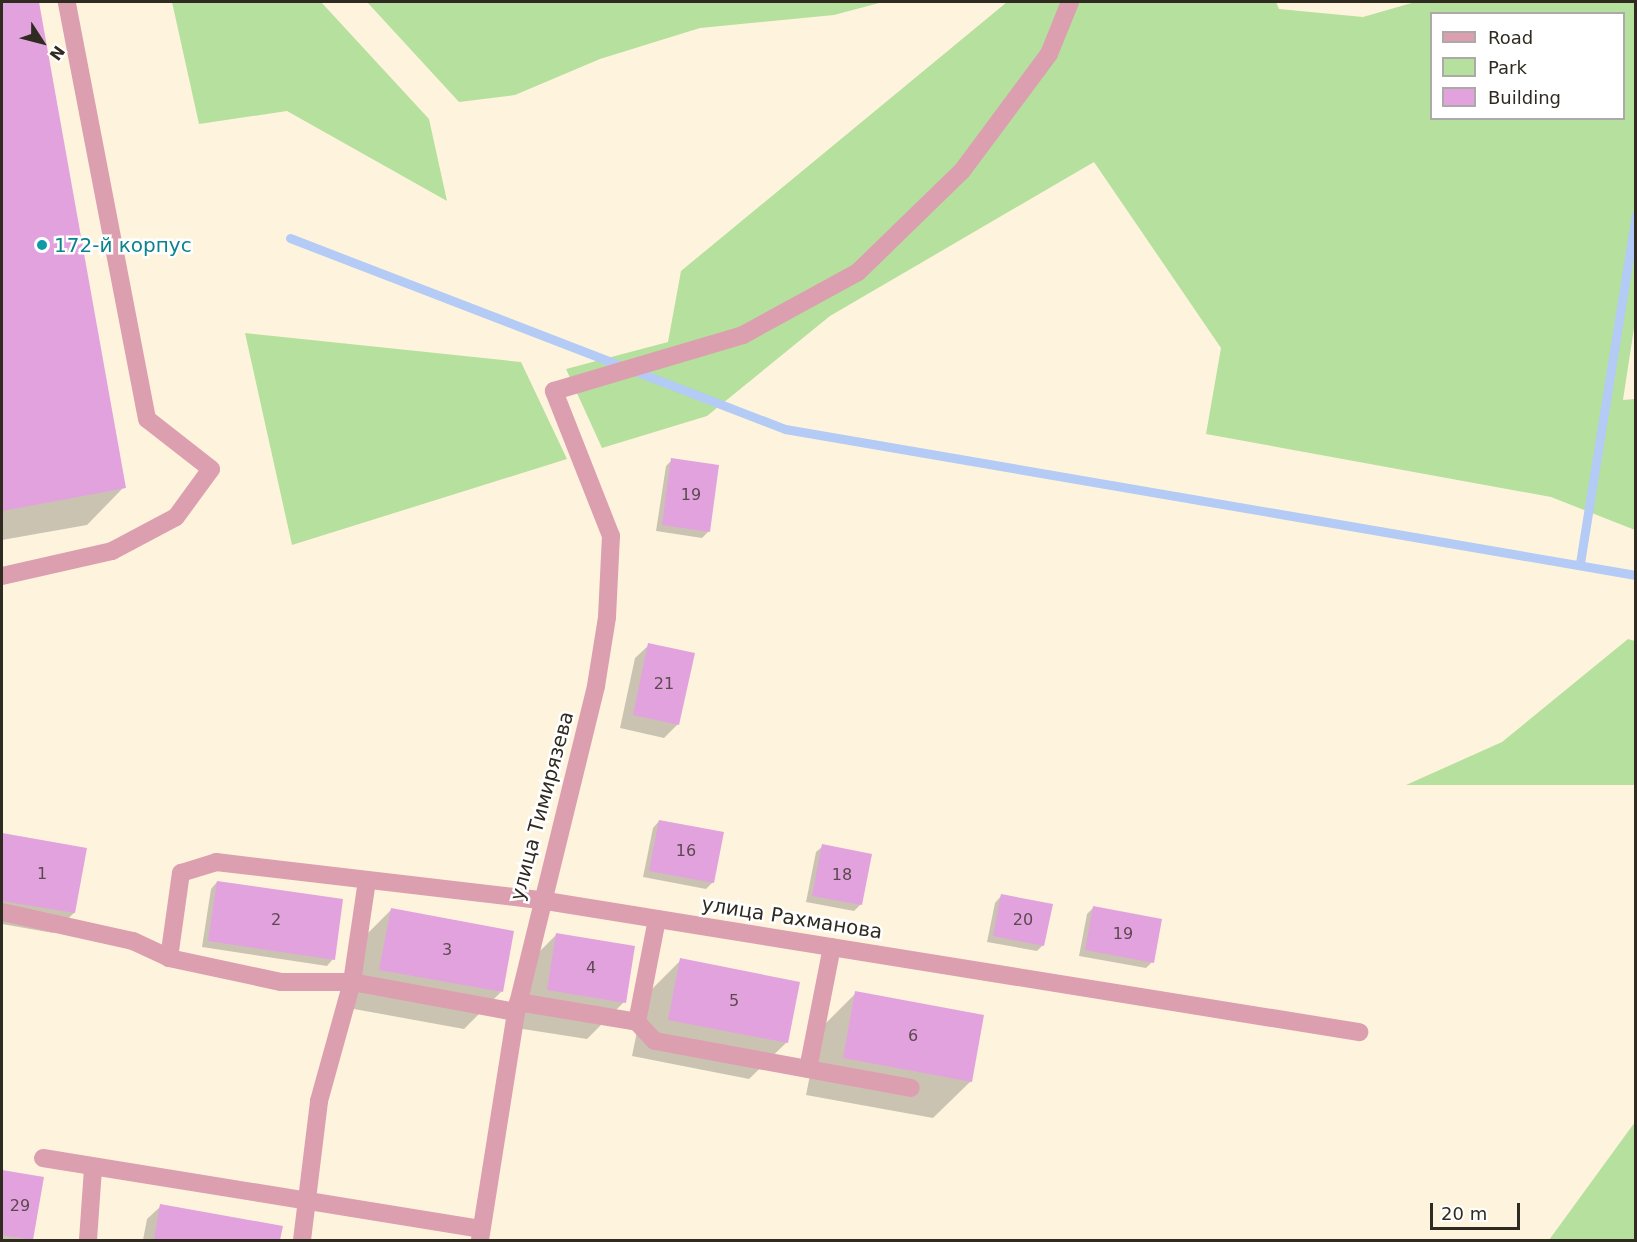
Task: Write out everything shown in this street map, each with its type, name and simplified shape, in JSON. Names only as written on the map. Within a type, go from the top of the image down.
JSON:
[{"type":"street","points":[[2,576],[112,551],[176,517],[211,469],[147,419],[67,2]]},
{"type":"street","name":"улица Тимирязева","points":[[480,1235],[517,1007],[540,900],[596,686],[611,536],[554,391],[743,335],[858,272],[962,171],[1049,54],[1070,2]]},
{"type":"street","name":"улица Рахманова","points":[[169,958],[182,873],[216,862],[540,900],[1359,1032]]},
{"type":"street","points":[[302,1240],[319,1101],[352,982],[367,880]]},
{"type":"street","points":[[2,912],[133,940],[169,958],[282,982],[352,982],[517,1007],[637,1022],[655,1041],[911,1088]]},
{"type":"street","points":[[637,1022],[657,919]]},
{"type":"street","points":[[808,1069],[832,947]]},
{"type":"street","points":[[43,1158],[93,1169],[480,1235]]},
{"type":"street","points":[[88,1240],[93,1169]]},
{"type":"green space","points":[[172,2],[321,2],[429,119],[447,201],[287,111],[199,124]]},
{"type":"green space","points":[[367,2],[883,2],[834,15],[700,28],[600,59],[515,95],[459,102]]},
{"type":"green space","points":[[1007,2],[1276,2],[1279,9],[1363,17],[1415,2],[1635,2],[1636,315],[1623,400],[1635,399],[1635,530],[1551,497],[1206,434],[1221,348],[1094,162],[830,316],[707,416],[602,448],[566,369],[668,342],[681,271]]},
{"type":"green space","points":[[245,333],[521,362],[567,459],[292,545]]},
{"type":"green space","points":[[1628,639],[1635,641],[1635,785],[1406,785],[1502,742]]},
{"type":"green space","points":[[1635,1122],[1635,1240],[1549,1240]]},
{"type":"building","name":"172-й корпус","points":[[2,2],[39,2],[126,488],[2,511]]},
{"type":"building","points":[[671,458],[719,465],[710,532],[662,525]]},
{"type":"building","points":[[648,643],[695,653],[679,725],[633,715]]},
{"type":"building","points":[[659,820],[724,832],[714,883],[649,871]]},
{"type":"building","points":[[2,833],[87,848],[75,913],[2,901]]},
{"type":"building","points":[[822,844],[872,854],[862,905],[812,896]]},
{"type":"building","points":[[217,881],[343,899],[335,960],[208,941]]},
{"type":"building","points":[[1001,894],[1053,904],[1044,946],[993,936]]},
{"type":"building","points":[[1093,906],[1162,919],[1154,963],[1085,950]]},
{"type":"building","points":[[391,908],[514,931],[503,992],[379,970]]},
{"type":"building","points":[[556,933],[635,946],[626,1003],[547,990]]},
{"type":"building","points":[[680,958],[800,982],[788,1043],[668,1020]]},
{"type":"building","points":[[855,991],[984,1015],[972,1082],[843,1058]]},
{"type":"building","points":[[2,1170],[44,1177],[33,1240],[2,1235]]},
{"type":"building","points":[[160,1204],[283,1226],[280,1240],[154,1240]]},
{"type":"waterway","points":[[1580,563],[1636,214]]},
{"type":"waterway","points":[[290,238],[785,429],[1636,575]]},
{"type":"place","name":"172-й корпус","points":[[42,245]]}]
